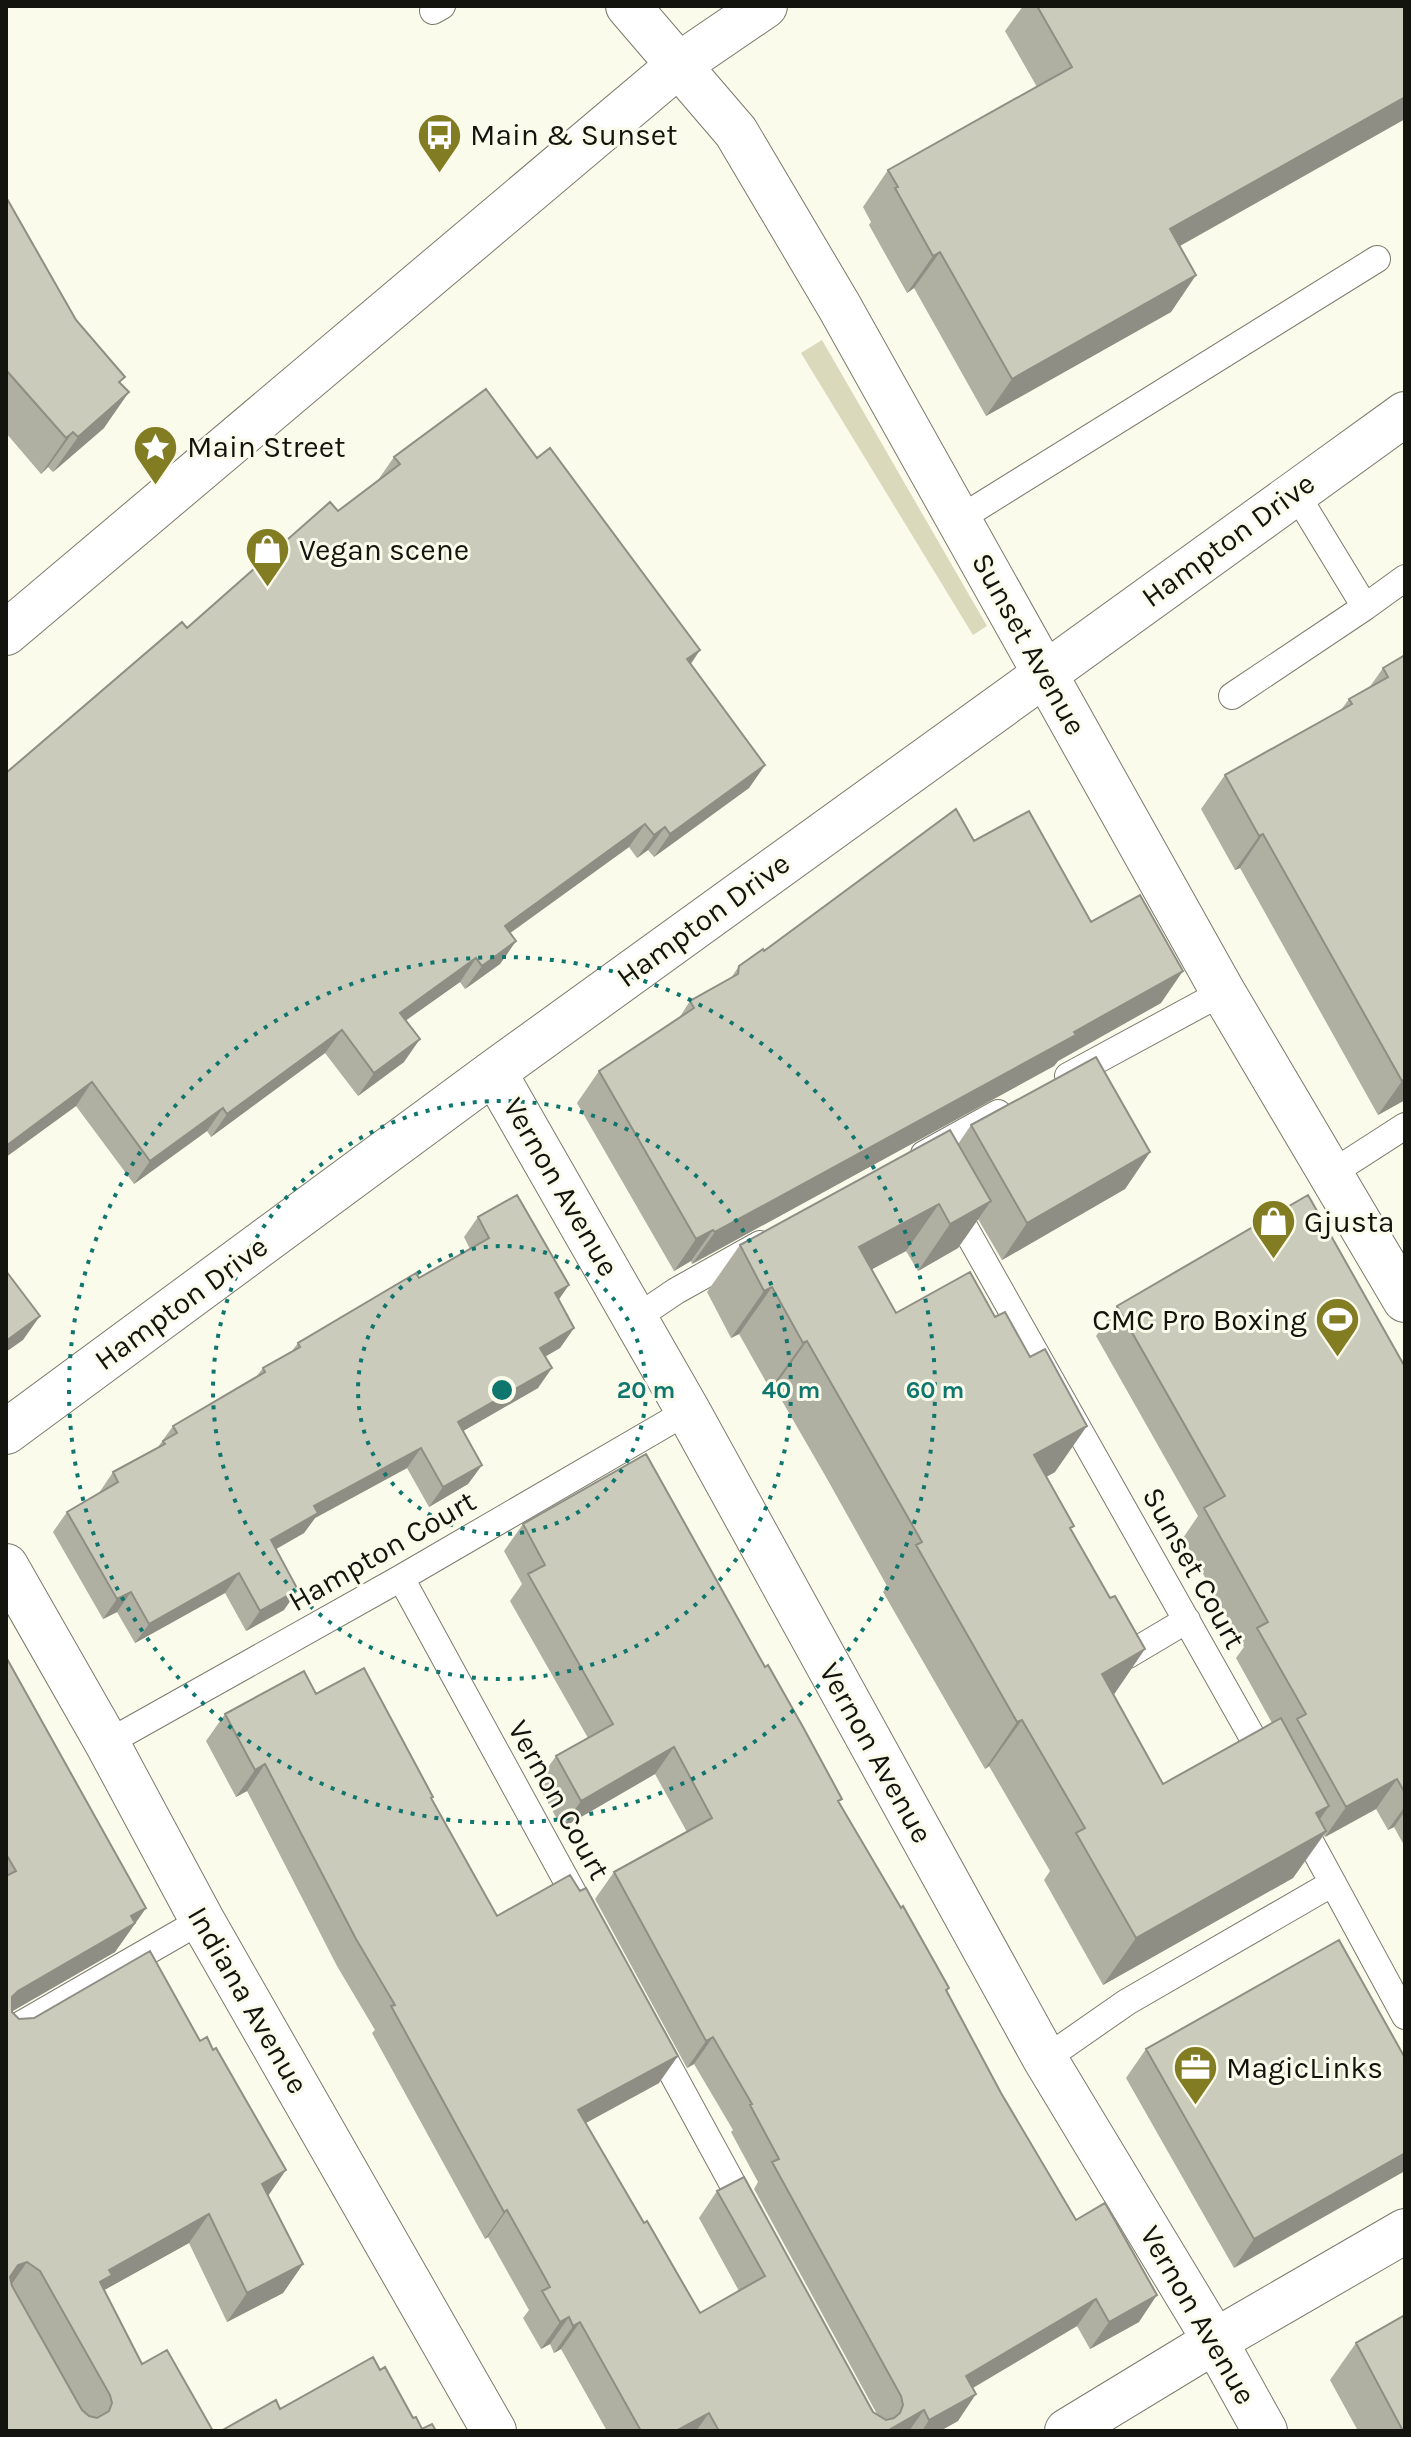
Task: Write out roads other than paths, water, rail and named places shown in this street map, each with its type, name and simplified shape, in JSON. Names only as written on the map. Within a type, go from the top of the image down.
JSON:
[{"type":"street","name":"Sunset Avenue","points":[[628,6],[736,132],[839,306],[1223,992],[1404,1296]]},
{"type":"street","points":[[6,633],[680,64],[765,6]]},
{"type":"street","name":"Hampton Drive","points":[[6,1432],[1045,671],[1405,414]]},
{"type":"street","name":"Vernon Avenue","points":[[494,1072],[688,1411],[1045,2059],[1215,2341],[1265,2431]]},
{"type":"street","name":"Indiana Avenue","points":[[6,1566],[107,1743],[202,1920],[494,2431]]},
{"type":"street","points":[[1067,2431],[1405,2231]]},
{"type":"lane","points":[[959,519],[1377,259]]},
{"type":"lane","points":[[1295,492],[1365,607]]},
{"type":"lane","points":[[1232,696],[1405,578]]},
{"type":"lane","points":[[1048,1086],[1223,992]]},
{"type":"lane","points":[[895,1169],[1021,1101]]},
{"type":"lane","points":[[1332,1173],[1405,1126]]},
{"type":"lane","name":"Sunset Court","points":[[923,1154],[1187,1620],[1405,2016]]},
{"type":"lane","points":[[636,1318],[676,1291],[786,1230]]},
{"type":"lane","name":"Hampton Court","points":[[107,1743],[401,1578],[688,1411]]},
{"type":"lane","name":"Vernon Court","points":[[401,1578],[592,1928]]},
{"type":"lane","points":[[1105,1614],[1128,1655],[1187,1620]]},
{"type":"lane","points":[[1045,2059],[1127,2002],[1333,1883]]},
{"type":"lane","points":[[6,2033],[202,1920]]},
{"type":"lane","points":[[638,2011],[761,2235]]},
{"type":"place","name":"Main & Sunset","points":[[439,174]]},
{"type":"place","name":"Main Street","points":[[156,486]]},
{"type":"place","name":"Vegan scene","points":[[268,589]]},
{"type":"place","name":"Gjusta","points":[[1273,1261]]},
{"type":"place","name":"CMC Pro Boxing","points":[[1338,1359]]},
{"type":"place","name":"MagicLinks","points":[[1195,2107]]}]
